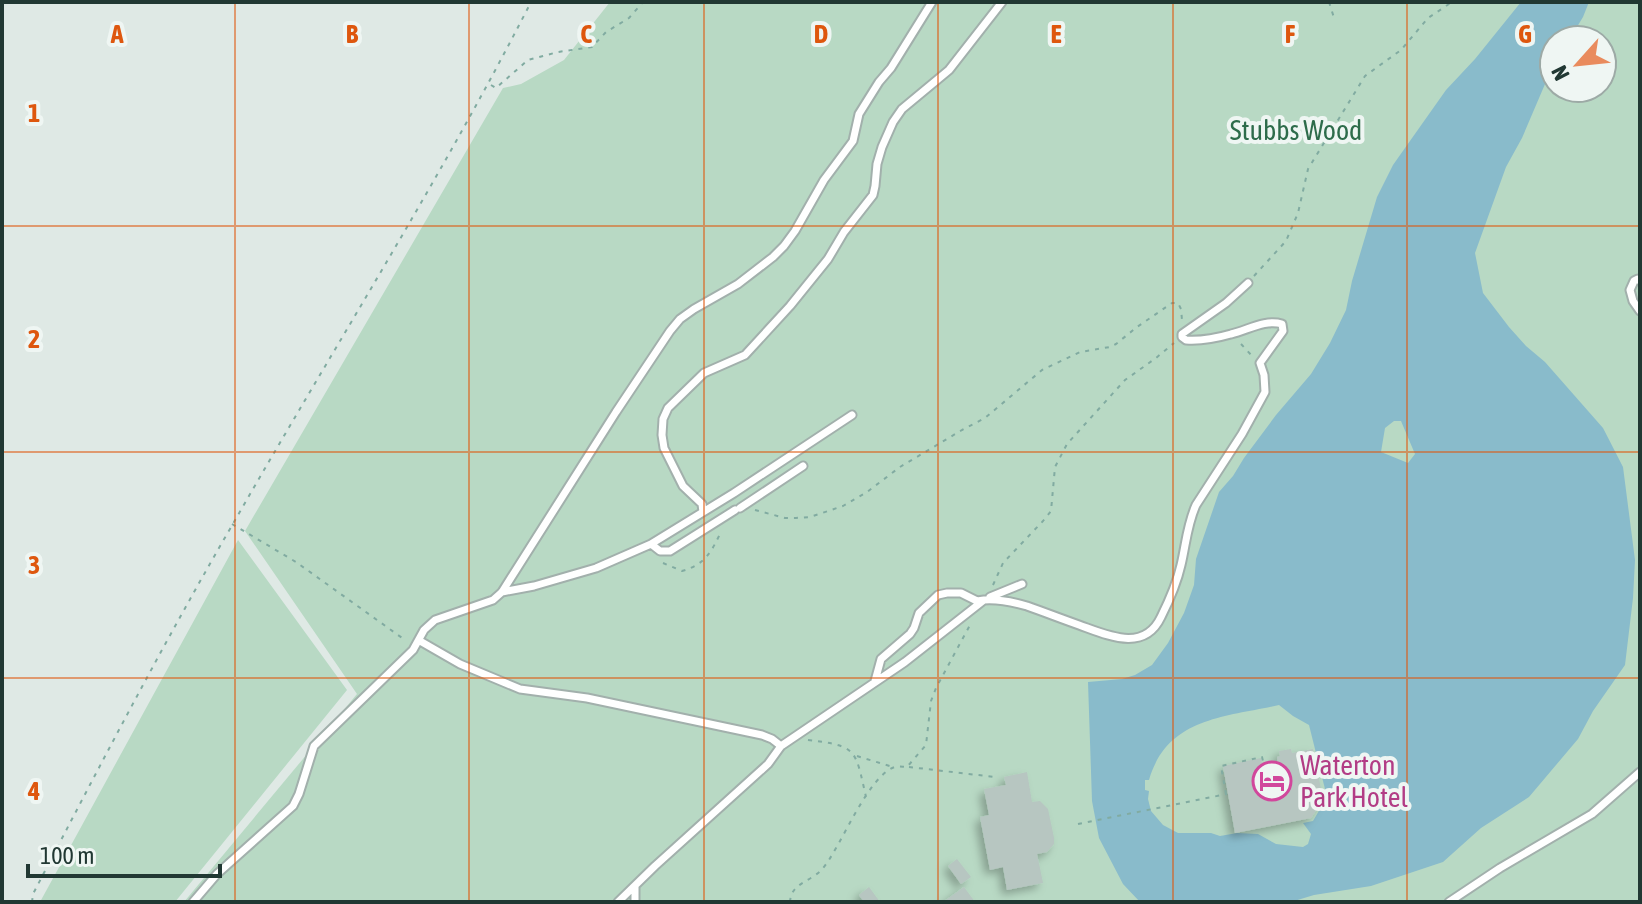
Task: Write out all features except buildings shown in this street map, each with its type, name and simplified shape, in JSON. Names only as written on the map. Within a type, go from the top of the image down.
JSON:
[{"type":"lane","points":[[193,902],[217,874],[293,806],[314,746],[419,642],[424,630],[435,620],[493,600],[502,592],[670,331],[694,309],[760,268],[795,231],[824,180],[853,141],[859,114],[869,97],[932,2]]},
{"type":"lane","points":[[703,512],[702,504],[683,486],[664,448],[663,419],[668,408],[704,373],[745,355],[790,306],[873,195],[882,147],[902,109],[949,70],[1002,2]]},
{"type":"lane","points":[[1640,281],[1634,281],[1630,290],[1640,311]]},
{"type":"lane","points":[[875,681],[881,659],[910,634],[919,613],[938,595],[947,593],[961,593],[977,601],[999,600],[1024,605],[1109,637],[1147,635],[1159,622],[1171,595],[1181,565],[1186,531],[1196,505],[1265,392],[1260,363],[1283,331],[1282,324],[1271,321],[1232,334],[1189,341],[1182,334],[1248,283]]},
{"type":"lane","points":[[502,592],[596,568],[651,544],[852,415]]},
{"type":"lane","points":[[651,544],[660,551],[670,551],[803,466]]},
{"type":"lane","points":[[618,902],[768,764],[781,746],[905,662],[984,600],[1022,584]]},
{"type":"lane","points":[[419,642],[460,664],[520,689],[643,709],[762,735],[781,746]]},
{"type":"lane","points":[[1449,902],[1592,814],[1640,772]]},
{"type":"lane","points":[[635,886],[635,902]]},
{"type":"path","points":[[32,902],[33,894],[126,716],[232,524],[489,85],[531,2]]},
{"type":"path","points":[[489,85],[496,88],[528,60],[592,47],[606,32],[629,18],[643,2]]},
{"type":"path","points":[[1329,2],[1335,21]]},
{"type":"path","points":[[1248,283],[1286,241],[1298,213],[1308,169],[1365,76],[1401,50],[1428,18],[1452,2]]},
{"type":"path","points":[[738,509],[796,518],[810,517],[843,506],[900,467],[985,418],[1042,370],[1080,352],[1110,347],[1172,303],[1178,303],[1182,334],[1125,380],[1067,444],[1055,467],[1051,511],[1003,563],[984,600]]},
{"type":"path","points":[[1232,334],[1260,363]]},
{"type":"path","points":[[232,524],[296,562],[401,639],[419,642]]},
{"type":"path","points":[[663,563],[682,571],[702,563],[722,531]]},
{"type":"path","points":[[907,767],[926,745],[931,701],[972,621]]},
{"type":"path","points":[[792,738],[839,743],[847,747],[859,766],[866,798]]},
{"type":"path","points":[[854,755],[895,767],[995,777]]},
{"type":"path","points":[[1078,824],[1226,794],[1221,766],[1262,757],[1265,769]]},
{"type":"path","points":[[790,902],[795,887],[823,868],[883,774],[895,767]]},
{"type":"green space","name":"Stubbs Wood","points":[[610,2],[1640,2],[1640,902],[184,902],[357,694],[245,531],[503,88],[521,84],[564,60]]},
{"type":"green space","points":[[238,540],[347,690],[175,902],[40,902]]},
{"type":"water","points":[[1521,2],[1589,2],[1579,24],[1538,24],[1538,100],[1506,167],[1475,253],[1483,293],[1509,327],[1545,362],[1603,428],[1623,467],[1635,560],[1625,665],[1578,739],[1529,797],[1481,828],[1443,862],[1371,886],[1291,902],[1140,902],[1123,884],[1099,838],[1092,801],[1088,682],[1135,675],[1152,665],[1168,643],[1194,585],[1196,559],[1219,492],[1311,374],[1330,343],[1346,310],[1377,197],[1393,165],[1446,90]],"holes":[[[1394,421],[1401,421],[1415,454],[1408,463],[1381,452],[1385,428]],[[1279,705],[1309,725],[1327,797],[1313,821],[1303,823],[1311,834],[1308,844],[1303,847],[1276,844],[1258,834],[1220,836],[1178,833],[1163,825],[1151,811],[1145,780],[1149,780],[1158,759],[1170,743],[1184,732],[1220,717]]]},
{"type":"place","name":"Waterton Park Hotel","points":[[1272,781]]}]
